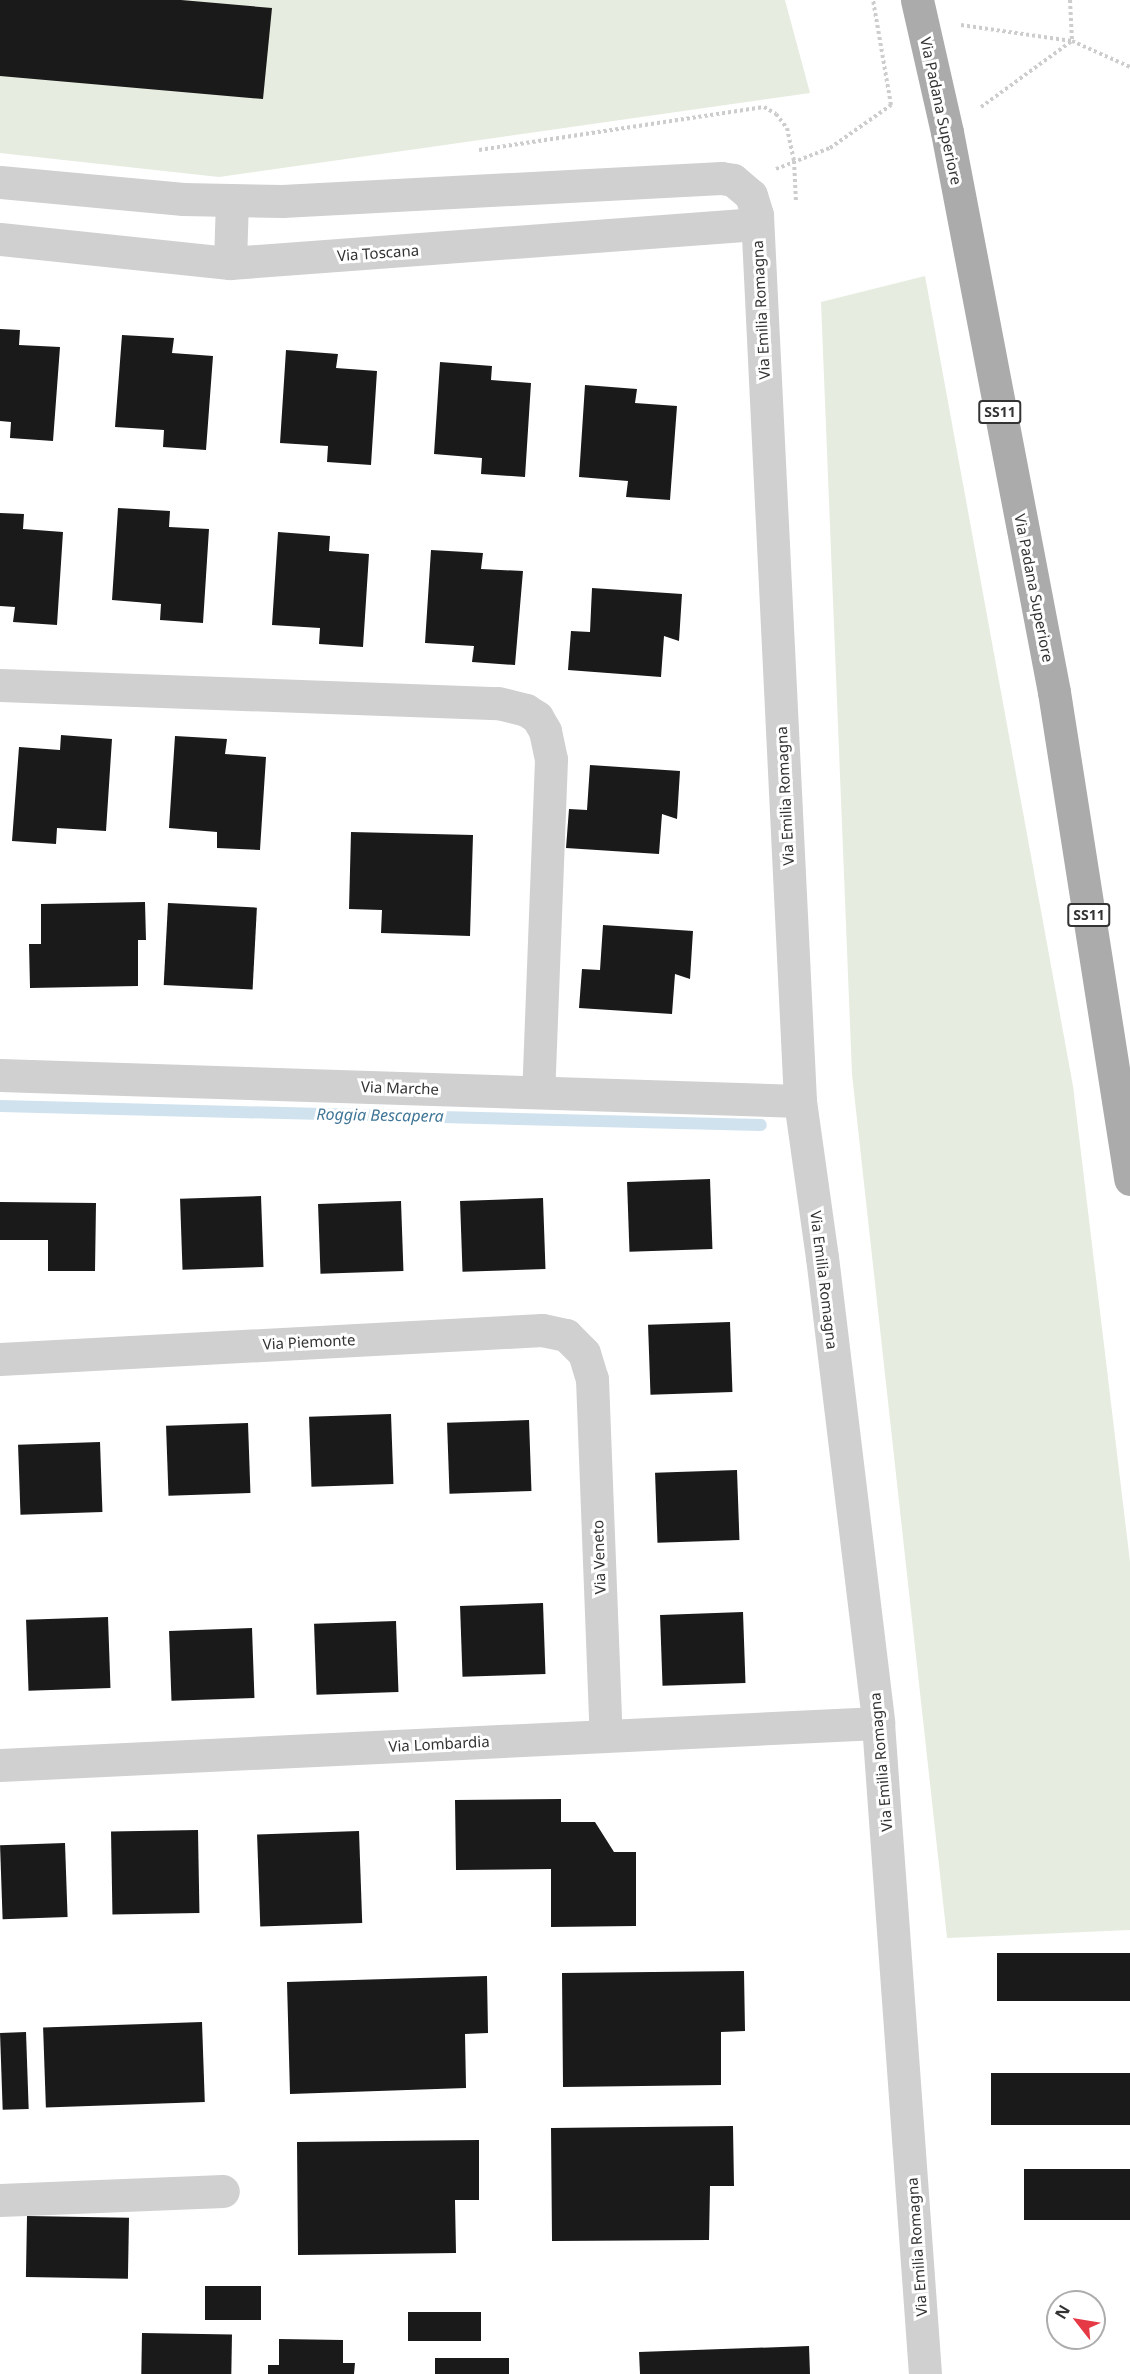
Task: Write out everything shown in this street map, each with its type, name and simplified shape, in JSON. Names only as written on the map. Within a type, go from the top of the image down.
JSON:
[{"type":"main road","name":"Via Padana Superiore","points":[[919,10],[946,132],[1054,692],[1130,1179]]},
{"type":"street","points":[[0,182],[183,199],[282,201],[710,177],[733,180],[744,187]]},
{"type":"street","name":"Via Emilia Romagna","points":[[744,187],[755,206],[757,224],[800,1101],[822,1257],[878,1723],[925,2374]]},
{"type":"street","points":[[230,263],[232,200]]},
{"type":"street","name":"Via Toscana","points":[[0,239],[230,263],[757,224]]},
{"type":"street","points":[[0,685],[498,703],[526,710],[537,717],[545,731],[551,759],[538,1092]]},
{"type":"street","name":"Via Marche","points":[[0,1075],[800,1101]]},
{"type":"street","name":"Via Piemonte","points":[[0,1359],[542,1330],[566,1335],[576,1343],[584,1353],[591,1378]]},
{"type":"street","name":"Via Veneto","points":[[591,1378],[606,1736]]},
{"type":"street","name":"Via Lombardia","points":[[0,1765],[878,1723]]},
{"type":"street","points":[[0,2200],[224,2191]]},
{"type":"path","points":[[744,187],[794,161],[830,148],[891,105],[873,0]]},
{"type":"path","points":[[1070,0],[1072,41]]},
{"type":"path","points":[[919,10],[1072,41],[1130,67]]},
{"type":"path","points":[[946,132],[1072,41]]},
{"type":"path","points":[[470,151],[764,107],[776,114],[786,128],[794,161],[796,208]]},
{"type":"shaded area","points":[[0,0],[785,0],[810,93],[219,177],[0,153]]},
{"type":"shaded area","points":[[925,276],[1073,1086],[1130,1562],[1130,1930],[947,1938],[852,1074],[821,302]]},
{"type":"building","points":[[0,0],[181,0],[272,8],[263,99],[0,76]]},
{"type":"building","points":[[0,329],[20,330],[19,345],[60,347],[53,441],[10,438],[11,422],[0,421]]},
{"type":"building","points":[[122,335],[174,338],[172,353],[213,356],[206,450],[163,447],[164,430],[115,427]]},
{"type":"building","points":[[286,350],[338,354],[336,368],[377,371],[371,465],[327,462],[328,446],[280,443]]},
{"type":"building","points":[[440,362],[492,366],[491,380],[531,383],[525,477],[481,474],[482,458],[434,454]]},
{"type":"building","points":[[585,385],[637,389],[635,403],[677,406],[670,500],[626,497],[628,481],[579,477]]},
{"type":"building","points":[[118,508],[170,511],[169,527],[209,529],[203,623],[160,620],[161,604],[112,600]]},
{"type":"building","points":[[0,513],[24,514],[23,529],[63,532],[57,625],[13,622],[15,607],[0,606]]},
{"type":"building","points":[[278,532],[330,536],[329,551],[369,554],[363,647],[319,644],[320,628],[272,625]]},
{"type":"building","points":[[431,550],[483,553],[481,569],[523,571],[515,665],[472,662],[474,646],[425,643]]},
{"type":"building","points":[[592,588],[682,594],[679,641],[664,636],[661,677],[568,670],[571,631],[590,632]]},
{"type":"building","points":[[61,735],[112,739],[106,831],[57,828],[56,844],[12,841],[19,747],[60,750]]},
{"type":"building","points":[[175,736],[227,739],[225,754],[266,757],[260,850],[217,848],[217,832],[169,828]]},
{"type":"building","points":[[590,765],[680,771],[677,819],[662,814],[659,854],[566,848],[569,809],[587,810]]},
{"type":"building","points":[[351,832],[473,835],[470,936],[381,933],[382,910],[349,909]]},
{"type":"building","points":[[145,902],[146,940],[138,940],[138,986],[30,988],[29,944],[41,944],[41,904]]},
{"type":"building","points":[[168,903],[257,908],[253,990],[164,985]]},
{"type":"building","points":[[603,925],[693,931],[690,979],[675,974],[672,1014],[579,1008],[582,969],[600,970]]},
{"type":"building","points":[[710,1179],[712,1249],[629,1252],[627,1182]]},
{"type":"building","points":[[261,1196],[263,1267],[183,1270],[180,1199]]},
{"type":"building","points":[[543,1198],[545,1269],[463,1272],[460,1201]]},
{"type":"building","points":[[401,1201],[403,1271],[320,1274],[318,1204]]},
{"type":"building","points":[[0,1202],[96,1203],[95,1271],[48,1271],[48,1240],[0,1240]]},
{"type":"building","points":[[730,1322],[732,1392],[650,1395],[648,1325]]},
{"type":"building","points":[[391,1414],[393,1484],[311,1487],[309,1417]]},
{"type":"building","points":[[529,1420],[531,1491],[450,1494],[447,1423]]},
{"type":"building","points":[[248,1423],[250,1493],[168,1496],[166,1426]]},
{"type":"building","points":[[100,1442],[102,1512],[20,1515],[18,1445]]},
{"type":"building","points":[[737,1470],[739,1540],[657,1543],[655,1473]]},
{"type":"building","points":[[543,1603],[545,1674],[463,1677],[460,1606]]},
{"type":"building","points":[[743,1612],[745,1683],[663,1686],[660,1615]]},
{"type":"building","points":[[108,1617],[110,1688],[29,1691],[26,1620]]},
{"type":"building","points":[[396,1621],[398,1692],[317,1695],[314,1624]]},
{"type":"building","points":[[252,1628],[254,1698],[171,1701],[169,1631]]},
{"type":"building","points":[[561,1799],[561,1822],[595,1822],[614,1852],[636,1852],[636,1926],[551,1927],[551,1869],[456,1870],[455,1800]]},
{"type":"building","points":[[198,1830],[199,1913],[112,1915],[111,1832]]},
{"type":"building","points":[[359,1831],[362,1923],[260,1927],[257,1835]]},
{"type":"building","points":[[65,1843],[68,1917],[3,1919],[0,1845]]},
{"type":"building","points":[[997,1953],[1130,1953],[1130,2001],[997,2001]]},
{"type":"building","points":[[744,1971],[745,2031],[721,2032],[721,2085],[563,2087],[562,1973]]},
{"type":"building","points":[[487,1976],[488,2033],[465,2034],[466,2088],[290,2094],[287,1982]]},
{"type":"building","points":[[202,2022],[205,2102],[46,2108],[43,2028]]},
{"type":"building","points":[[26,2032],[29,2109],[3,2110],[0,2033]]},
{"type":"building","points":[[991,2073],[1130,2073],[1130,2125],[991,2125]]},
{"type":"building","points":[[733,2126],[734,2186],[710,2186],[709,2240],[552,2241],[551,2128]]},
{"type":"building","points":[[479,2140],[479,2200],[455,2200],[456,2253],[298,2255],[297,2142]]},
{"type":"building","points":[[1024,2169],[1130,2169],[1130,2220],[1024,2220]]},
{"type":"building","points":[[27,2216],[129,2218],[128,2279],[26,2277]]},
{"type":"building","points":[[205,2286],[261,2286],[261,2320],[205,2320]]},
{"type":"building","points":[[408,2312],[481,2312],[481,2341],[408,2341]]},
{"type":"building","points":[[142,2333],[232,2335],[231,2374],[141,2374]]},
{"type":"building","points":[[279,2339],[343,2340],[343,2363],[355,2363],[354,2374],[268,2374],[268,2365],[279,2365]]},
{"type":"building","points":[[809,2346],[810,2374],[640,2374],[639,2352]]},
{"type":"building","points":[[435,2358],[509,2358],[509,2374],[435,2374]]},
{"type":"waterway","name":"Roggia Bescapera","points":[[0,1106],[761,1125]]}]
